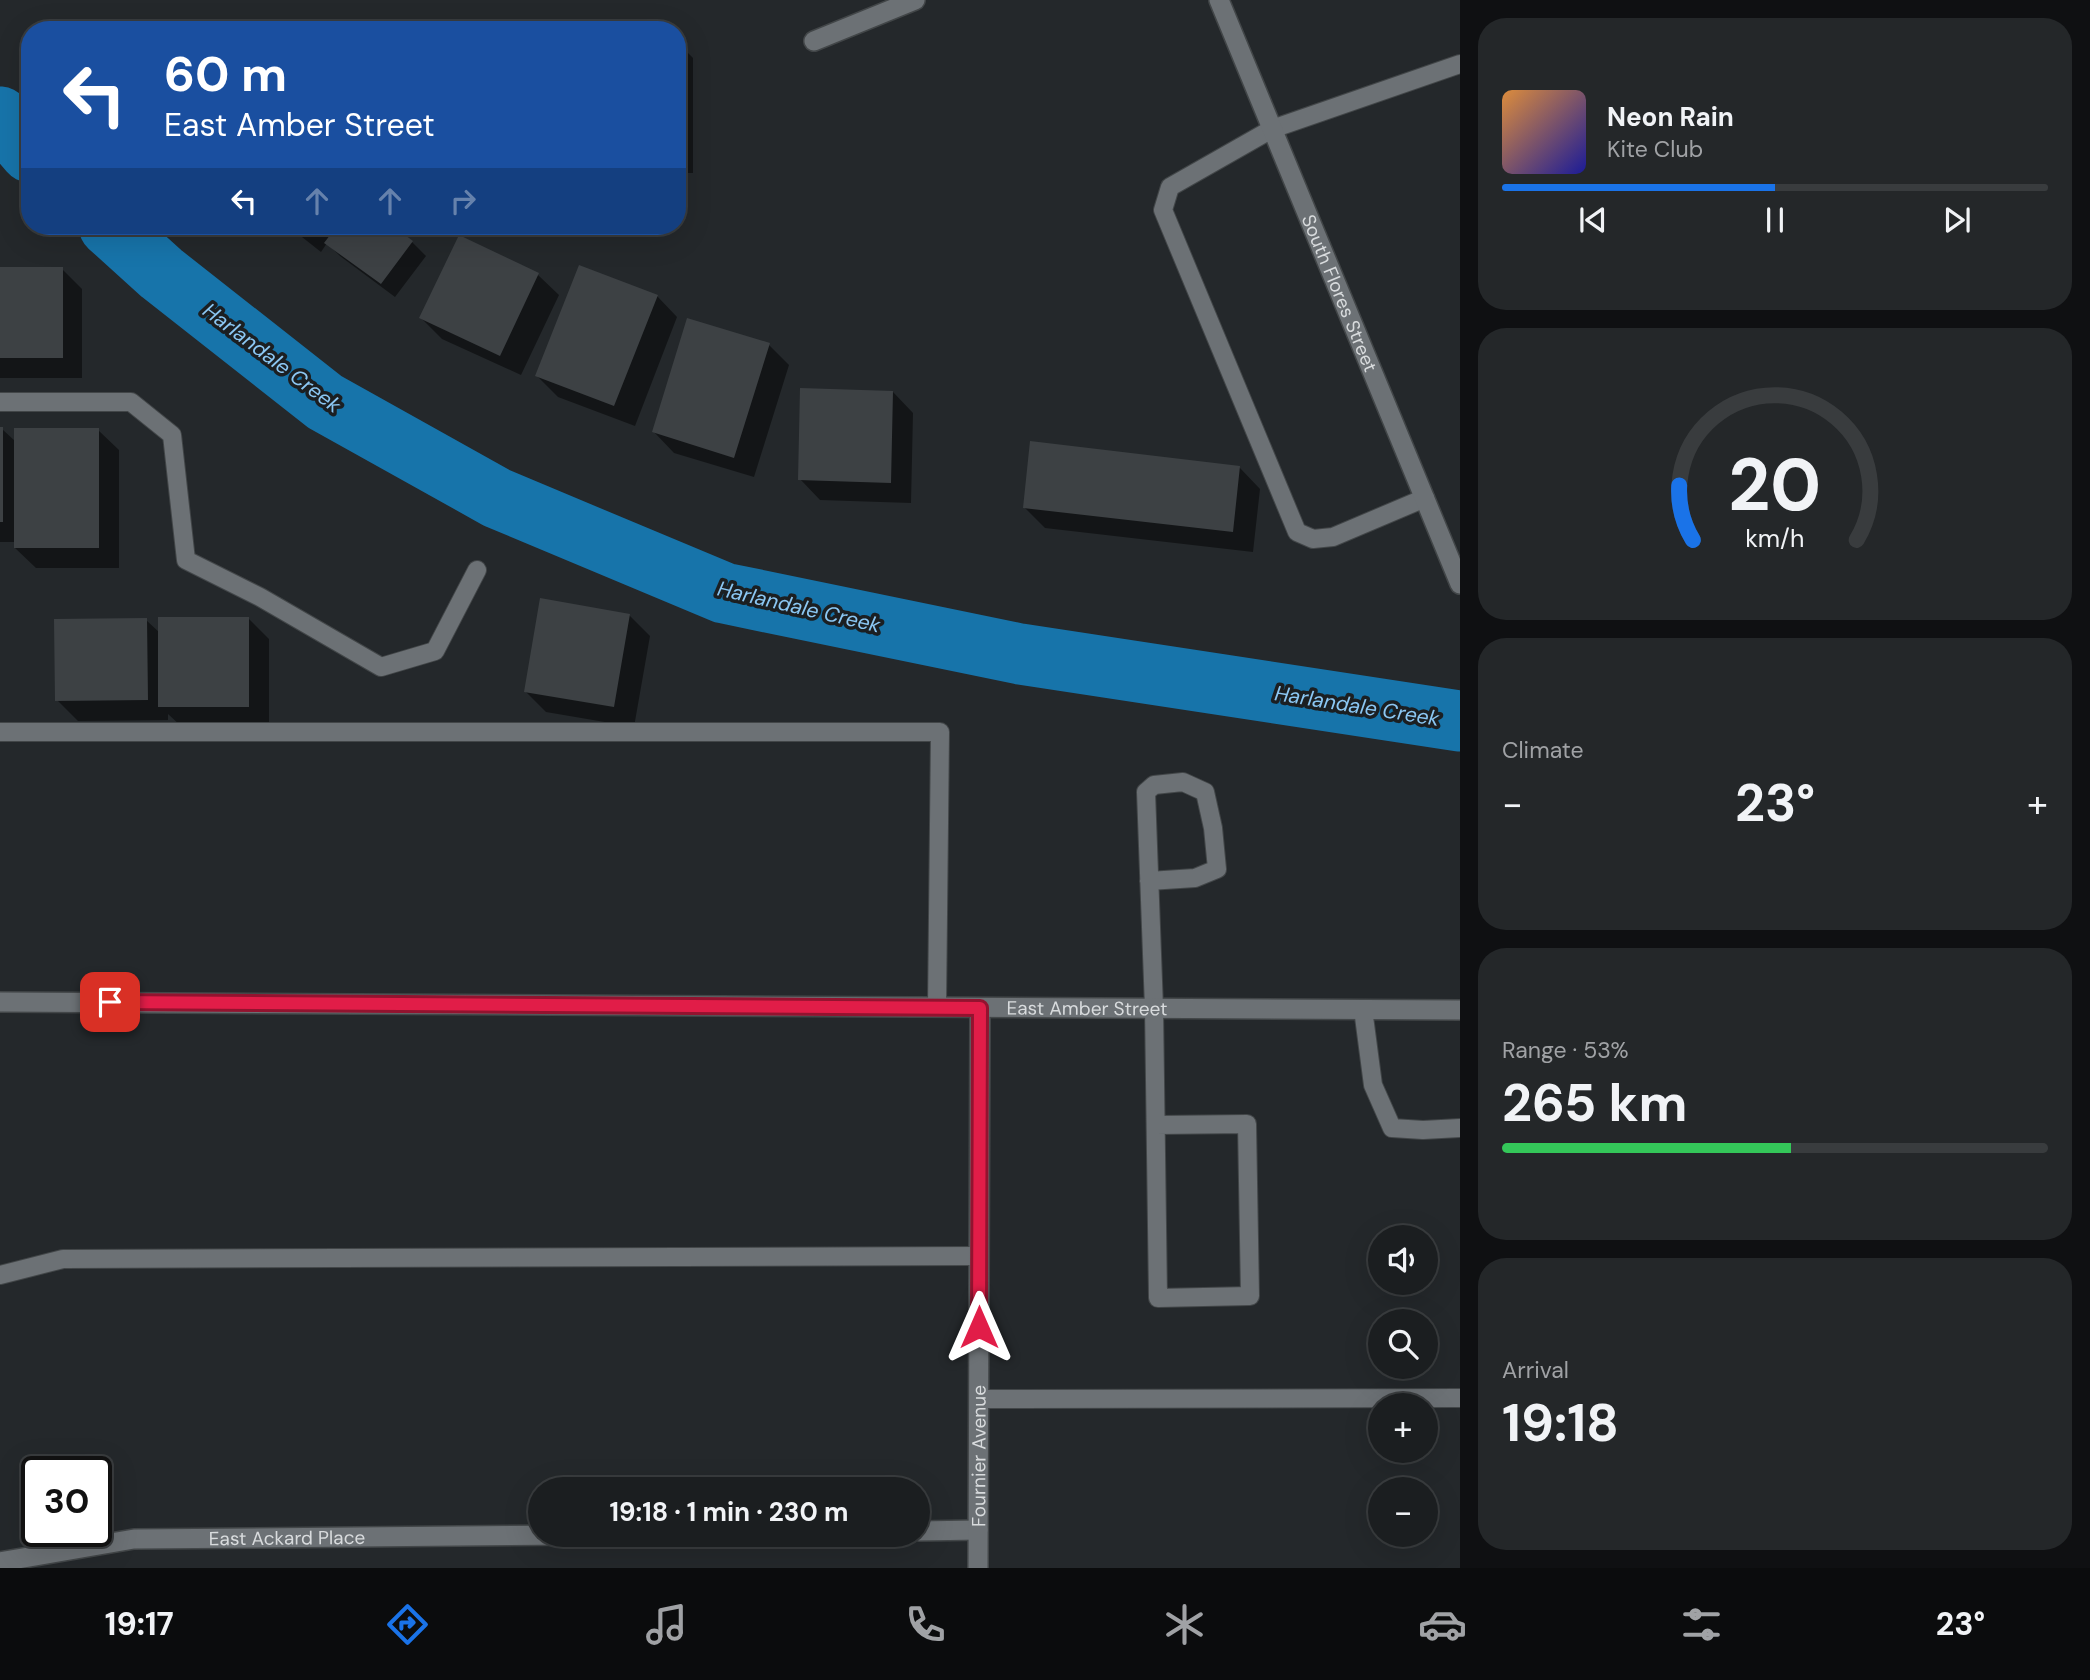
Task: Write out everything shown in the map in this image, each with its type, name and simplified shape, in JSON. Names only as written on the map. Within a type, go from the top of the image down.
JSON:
[{"type":"street","points":[[814,41],[915,0]]},
{"type":"street","name":"South Flores Street","points":[[1219,0],[1460,584]]},
{"type":"street","name":"East Amber Street","points":[[0,1002],[1460,1010]]},
{"type":"street","name":"Fournier Avenue","points":[[978,1568],[980,1008]]},
{"type":"street","points":[[930,1531],[978,1530]]},
{"type":"street","name":"East Ackard Place","points":[[0,1562],[134,1539],[528,1535]]},
{"type":"lane","points":[[1425,498],[1332,537],[1313,539],[1297,533],[1163,210],[1170,187],[1272,129],[1460,64]]},
{"type":"lane","points":[[0,402],[131,402],[173,435],[186,560],[260,597],[381,667],[435,651],[477,570]]},
{"type":"lane","points":[[0,732],[940,732],[937,1007]]},
{"type":"lane","points":[[1149,881],[1195,878],[1217,869],[1213,828],[1205,792],[1184,782],[1154,785],[1146,792],[1149,881],[1154,1008],[1158,1298],[1250,1296],[1247,1124],[1156,1125]]},
{"type":"lane","points":[[1363,1009],[1373,1085],[1392,1128],[1460,1128]]},
{"type":"lane","points":[[0,1275],[62,1259],[979,1256]]},
{"type":"lane","points":[[979,1399],[1460,1398]]},
{"type":"building","points":[[330,235],[405,235],[413,241],[381,284],[324,243]]},
{"type":"building","points":[[459,235],[539,273],[500,356],[419,318]]},
{"type":"building","points":[[579,265],[658,295],[614,406],[535,376]]},
{"type":"building","points":[[0,267],[63,267],[63,358],[0,358]]},
{"type":"building","points":[[687,318],[770,343],[734,458],[652,432]]},
{"type":"building","points":[[800,388],[893,391],[891,483],[798,480]]},
{"type":"building","points":[[0,427],[3,427],[3,522],[0,522]]},
{"type":"building","points":[[14,428],[99,428],[99,548],[14,548]]},
{"type":"building","points":[[1030,441],[1240,466],[1233,532],[1023,508]]},
{"type":"building","points":[[540,598],[630,614],[614,707],[524,692]]},
{"type":"building","points":[[158,617],[249,617],[249,707],[158,707]]},
{"type":"building","points":[[147,618],[148,700],[55,701],[54,619]]},
{"type":"waterway","name":"Harlandale Creek","points":[[0,117],[21,142]]},
{"type":"waterway","name":"Harlandale Creek","points":[[119,235],[161,273],[325,402],[497,498],[724,593],[1020,654],[1460,721]]},
{"type":"route","points":[[110,1002],[980,1008],[979,1327]]}]
